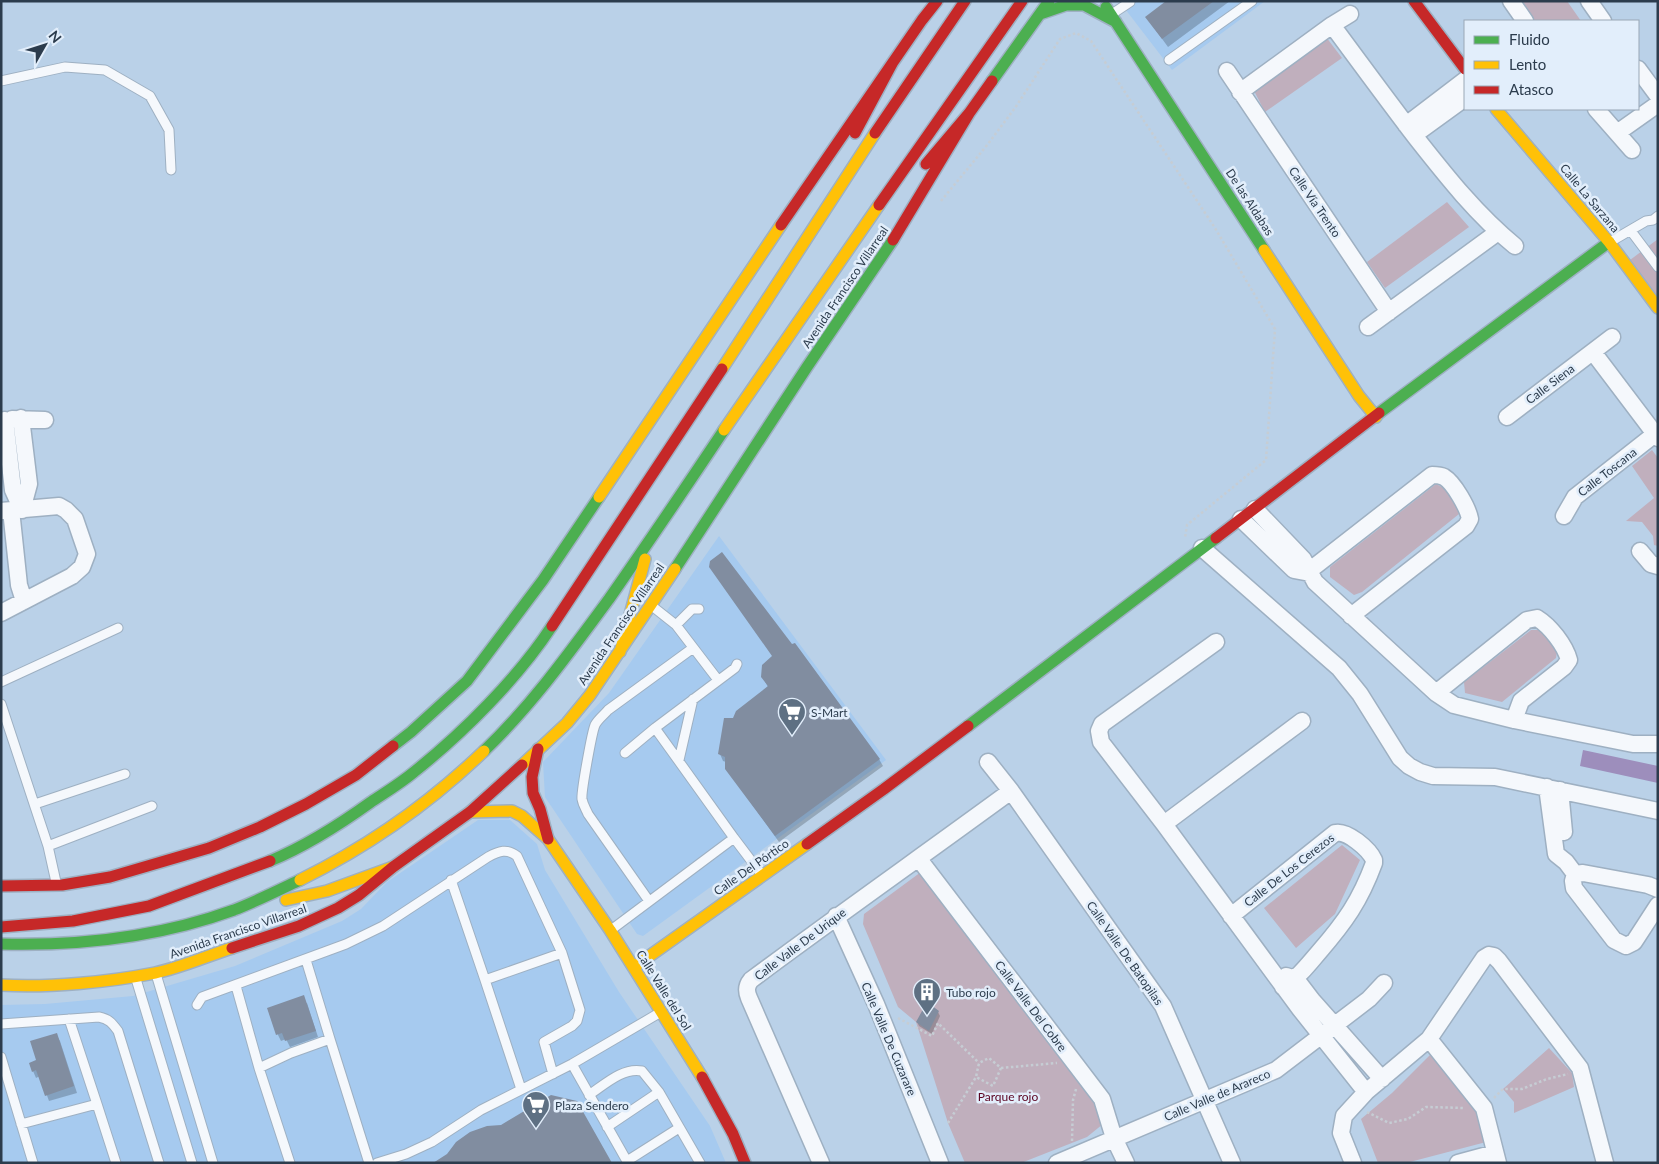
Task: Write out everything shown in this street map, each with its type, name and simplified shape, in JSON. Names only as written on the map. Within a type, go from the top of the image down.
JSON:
[{"type":"main road","points":[[1,886],[56,885],[110,877],[209,848],[260,827],[306,804],[356,775],[410,732],[467,680],[543,580],[816,174],[937,1]]},
{"type":"main road","points":[[1,928],[72,921],[149,906],[230,877],[289,853],[343,822],[414,772],[464,728],[508,683],[548,632],[792,264],[896,100],[965,1]]},
{"type":"main road","name":"Avenida Francisco Villarreal","points":[[1,944],[22,945],[91,941],[170,928],[224,914],[315,873],[374,837],[429,798],[480,757],[525,709],[560,666],[650,541],[821,286],[1022,1]]},
{"type":"main road","name":"Avenida Francisco Villarreal","points":[[1,985],[17,986],[91,982],[156,973],[300,926],[338,908],[359,895],[393,867],[470,812],[567,723],[590,695],[620,652],[896,235],[970,112],[1050,1]]},
{"type":"main road","name":"De las Aldabas","points":[[1103,1],[1354,387],[1376,417]]},
{"type":"main road","points":[[1414,1],[1464,68]]},
{"type":"main road","points":[[1040,14],[1066,5],[1084,5],[1114,18]]},
{"type":"main road","points":[[844,153],[893,62]]},
{"type":"main road","name":"Calle La Sarzana","points":[[1497,110],[1609,242],[1658,308]]},
{"type":"main road","points":[[918,173],[970,112]]},
{"type":"main road","points":[[792,264],[827,187]]},
{"type":"main road","points":[[821,286],[905,188]]},
{"type":"main road","name":"Calle Del Pórtico","points":[[634,967],[884,789],[1468,346],[1609,242]]},
{"type":"main road","points":[[620,652],[650,541]]},
{"type":"main road","name":"Calle Valle del Sol","points":[[538,750],[532,777],[533,794],[540,809],[548,839]]},
{"type":"main road","name":"Calle Valle del Sol","points":[[470,812],[512,811],[522,816],[548,839],[634,967],[715,1101],[733,1134],[745,1163]]},
{"type":"main road","points":[[248,904],[299,898],[366,878],[393,867]]},
{"type":"street","points":[[1511,1],[1524,20]]},
{"type":"street","points":[[1589,1],[1603,20]]},
{"type":"street","points":[[1240,92],[1350,14]]},
{"type":"street","points":[[1332,25],[1455,188],[1498,232],[1515,246]]},
{"type":"street","points":[[1639,69],[1658,96]]},
{"type":"street","name":"Calle Vía Trento","points":[[1227,71],[1390,312]]},
{"type":"street","points":[[1410,130],[1464,81]]},
{"type":"street","points":[[1410,130],[1464,99]]},
{"type":"street","points":[[1617,133],[1658,104]]},
{"type":"street","points":[[1597,110],[1632,150]]},
{"type":"street","points":[[1368,327],[1498,232]]},
{"type":"street","name":"Calle Siena","points":[[1506,418],[1612,337]]},
{"type":"street","points":[[1593,352],[1656,436]]},
{"type":"street","points":[[12,510],[28,484],[22,418]]},
{"type":"street","points":[[24,601],[19,585],[12,510],[13,490],[3,420],[22,418],[45,420]]},
{"type":"street","name":"Calle Toscana","points":[[1564,516],[1574,497],[1656,436]]},
{"type":"street","points":[[1310,573],[1314,567],[1432,475],[1446,478],[1468,509],[1470,519],[1466,526],[1351,616]]},
{"type":"street","points":[[1,612],[72,576],[82,567],[87,554],[74,519],[66,510],[59,506],[12,510]]},
{"type":"street","points":[[1255,509],[1303,559],[1315,582],[1436,692],[1454,705],[1514,720],[1633,744],[1658,744]]},
{"type":"street","points":[[1241,519],[1294,570],[1310,573]]},
{"type":"street","points":[[1202,548],[1339,668],[1360,694],[1400,758],[1409,766],[1433,776],[1495,777],[1658,811]]},
{"type":"street","points":[[1640,551],[1651,564],[1658,566]]},
{"type":"street","points":[[1436,692],[1527,620],[1537,618],[1545,623],[1566,652],[1569,660],[1564,667],[1521,701],[1514,720]]},
{"type":"street","name":"Calle De Los Cerezos","points":[[1216,642],[1102,724],[1099,734],[1101,742],[1274,973],[1289,983],[1335,1026],[1382,1079]]},
{"type":"street","points":[[1164,824],[1302,722]]},
{"type":"street","name":"Calle Valle De Batopilas","points":[[988,762],[1011,791],[1163,1006],[1232,1163]]},
{"type":"street","points":[[1554,789],[1556,854],[1571,868],[1584,873],[1648,885],[1658,890]]},
{"type":"street","name":"Calle Valle De Urique","points":[[821,1163],[749,998],[747,988],[751,980],[836,916],[919,859],[1011,791]]},
{"type":"street","name":"Calle De Los Cerezos","points":[[1231,916],[1335,833],[1348,834],[1371,854],[1374,863],[1355,907],[1344,923],[1289,983]]},
{"type":"street","name":"Calle Valle Del Cobre","points":[[919,859],[1102,1099],[1114,1138],[1126,1163]]},
{"type":"street","points":[[1571,868],[1574,888],[1614,940],[1626,951],[1658,905]]},
{"type":"street","name":"Calle Valle De Cuzarare","points":[[836,916],[884,1022],[940,1163]]},
{"type":"street","points":[[1353,1163],[1343,1140],[1341,1126],[1344,1116],[1366,1092],[1429,1039],[1484,958],[1489,955],[1494,956],[1499,961],[1580,1068],[1605,1163]]},
{"type":"street","name":"Calle De Los Cerezos","points":[[1289,983],[1320,1036],[1366,1092]]},
{"type":"street","name":"Calle Valle de Arareco","points":[[1057,1163],[1276,1070],[1335,1026],[1384,983]]},
{"type":"street","points":[[1429,1039],[1484,1108],[1496,1158],[1458,1163]]},
{"type":"lane","points":[[1114,18],[1130,1]]},
{"type":"lane","points":[[1169,60],[1252,1]]},
{"type":"lane","points":[[1,81],[65,67],[105,70],[150,96],[169,130],[170,170]]},
{"type":"lane","points":[[1609,242],[1646,221],[1656,220]]},
{"type":"lane","points":[[1631,231],[1658,267]]},
{"type":"lane","points":[[651,606],[676,625],[718,680]]},
{"type":"lane","points":[[676,625],[692,609],[698,609]]},
{"type":"lane","points":[[1,682],[118,628]]},
{"type":"lane","points":[[649,901],[584,805],[582,798],[586,769],[594,726],[598,720],[608,710],[693,648]]},
{"type":"lane","points":[[625,753],[738,664]]},
{"type":"lane","points":[[679,760],[693,699]]},
{"type":"lane","points":[[1,704],[48,846],[56,885]]},
{"type":"lane","points":[[656,728],[762,876]]},
{"type":"lane","points":[[35,804],[125,774]]},
{"type":"lane","points":[[48,846],[152,806]]},
{"type":"lane","points":[[610,930],[734,838]]},
{"type":"lane","points":[[197,1005],[202,997],[306,960],[346,944],[383,926],[451,880],[498,851],[506,850],[517,856],[562,953],[580,1010],[577,1021],[572,1026],[544,1042],[553,1074]]},
{"type":"lane","points":[[451,880],[521,1089]]},
{"type":"lane","points":[[485,980],[562,953]]},
{"type":"lane","points":[[306,960],[370,1163]]},
{"type":"lane","points":[[156,973],[213,1163]]},
{"type":"lane","points":[[135,976],[192,1163]]},
{"type":"lane","points":[[236,986],[259,1068],[290,1163]]},
{"type":"lane","points":[[378,1163],[406,1154],[432,1142],[481,1110],[572,1064],[661,1012]]},
{"type":"lane","points":[[1,1024],[99,1017],[112,1023],[118,1031],[159,1163]]},
{"type":"lane","points":[[69,1019],[116,1163]]},
{"type":"lane","points":[[259,1068],[291,1053],[330,1039]]},
{"type":"lane","points":[[1,1058],[33,1163]]},
{"type":"lane","points":[[572,1064],[628,1162],[679,1128]]},
{"type":"lane","points":[[589,1095],[624,1072],[635,1069],[642,1070],[659,1092],[698,1162]]},
{"type":"lane","points":[[607,1127],[659,1092]]},
{"type":"lane","points":[[21,1124],[97,1104]]},
{"type":"path","points":[[941,201],[1015,108],[1060,39],[1076,33],[1091,41],[1215,228],[1275,329],[1266,460],[1187,525],[1184,537],[1202,548]]},
{"type":"path","points":[[896,1017],[932,1036],[938,1022],[979,1063]]},
{"type":"path","points":[[979,1063],[989,1058],[1001,1068],[1062,1062]]},
{"type":"path","points":[[948,1123],[976,1077],[979,1063]]},
{"type":"path","points":[[976,1077],[993,1086],[1001,1068]]},
{"type":"path","points":[[1072,1143],[1073,1100],[1076,1087]]},
{"type":"shaded area","points":[[1119,1],[1265,1],[1172,70]]},
{"type":"shaded area","points":[[719,536],[886,760],[643,936],[637,934],[545,797],[543,762],[609,693]]},
{"type":"shaded area","points":[[1583,750],[1658,766],[1658,783],[1580,766]]},
{"type":"shaded area","name":"Plaza Sendero","points":[[478,820],[510,820],[537,844],[545,870],[619,992],[710,1126],[726,1163],[1,1163],[1,1005],[45,1004],[133,996],[235,966],[342,921],[361,909],[387,882]]},
{"type":"green space","points":[[1518,1],[1567,1],[1580,20],[1531,20]]},
{"type":"green space","points":[[1323,33],[1342,58],[1265,112],[1252,87]]},
{"type":"green space","points":[[1447,202],[1469,227],[1385,288],[1367,262]]},
{"type":"green space","points":[[1658,239],[1658,297],[1630,260]]},
{"type":"green space","points":[[1652,450],[1658,458],[1658,546],[1654,545],[1653,536],[1642,522],[1626,521],[1654,498],[1632,466]]},
{"type":"green space","points":[[1436,484],[1451,496],[1459,514],[1362,592],[1354,595],[1330,577],[1330,567]]},
{"type":"green space","points":[[1531,630],[1542,630],[1557,651],[1556,658],[1502,702],[1465,693],[1464,682]]},
{"type":"green space","points":[[1342,845],[1360,860],[1335,914],[1296,948],[1264,908]]},
{"type":"green space","name":"Parque rojo","points":[[921,872],[1091,1096],[1103,1124],[1087,1137],[1021,1163],[965,1163],[948,1123],[916,1022],[898,1007],[863,924],[864,914]]},
{"type":"green space","points":[[1549,1048],[1572,1073],[1574,1087],[1514,1113],[1514,1102],[1503,1089]]},
{"type":"green space","points":[[1432,1053],[1484,1120],[1490,1141],[1406,1163],[1378,1163],[1361,1119],[1392,1093]]},
{"type":"building","points":[[1166,1],[1214,1],[1162,39],[1145,17]]},
{"type":"building","name":"S-Mart","points":[[722,552],[792,644],[795,643],[880,759],[775,836],[725,769],[725,757],[718,754],[724,718],[733,718],[736,711],[768,686],[761,677],[762,665],[772,656],[709,567],[710,561]]},
{"type":"building","points":[[304,995],[316,1031],[285,1041],[282,1033],[276,1035],[267,1008]]},
{"type":"building","name":"Tubo rojo","points":[[927,1002],[939,1011],[929,1031],[916,1022]]},
{"type":"building","points":[[57,1033],[74,1086],[45,1096],[36,1070],[32,1072],[29,1063],[36,1060],[30,1041]]},
{"type":"building","name":"Plaza Sendero","points":[[551,1095],[577,1101],[612,1163],[433,1163],[447,1154],[456,1142],[470,1132],[487,1126],[501,1125]]},
{"type":"traffic: fast","points":[[992,81],[1049,1]]},
{"type":"traffic: fast","points":[[1040,14],[1066,5],[1084,5],[1116,22]]},
{"type":"traffic: fast","points":[[1106,7],[1264,250]]},
{"type":"traffic: fast","points":[[675,569],[807,367],[893,240]]},
{"type":"traffic: fast","points":[[1379,413],[1609,242]]},
{"type":"traffic: fast","points":[[484,751],[534,697],[580,639],[624,578],[724,430]]},
{"type":"traffic: fast","points":[[393,746],[467,681],[543,580],[599,497]]},
{"type":"traffic: fast","points":[[968,726],[1216,538]]},
{"type":"traffic: fast","points":[[270,861],[296,849],[334,827],[399,784],[433,757],[489,704],[523,665],[552,626]]},
{"type":"traffic: fast","points":[[1,944],[90,941],[149,933],[177,927],[234,910],[300,880]]},
{"type":"traffic: slow","points":[[1497,110],[1609,242],[1658,308]]},
{"type":"traffic: slow","points":[[722,369],[875,133]]},
{"type":"traffic: slow","points":[[724,430],[879,205]]},
{"type":"traffic: slow","points":[[599,497],[781,225]]},
{"type":"traffic: slow","points":[[1264,250],[1359,396],[1376,417]]},
{"type":"traffic: slow","points":[[620,652],[645,559]]},
{"type":"traffic: slow","points":[[522,765],[567,723],[590,695],[675,569]]},
{"type":"traffic: slow","points":[[300,880],[349,853],[397,823],[442,788],[484,751]]},
{"type":"traffic: slow","points":[[470,812],[512,811],[522,816],[548,839],[610,930],[702,1077]]},
{"type":"traffic: slow","points":[[634,967],[807,844]]},
{"type":"traffic: slow","points":[[286,900],[327,891],[393,867]]},
{"type":"traffic: slow","points":[[1,985],[58,985],[98,982],[137,976],[174,968],[232,948]]},
{"type":"traffic: jam","points":[[781,225],[937,1]]},
{"type":"traffic: jam","points":[[875,133],[965,1]]},
{"type":"traffic: jam","points":[[879,205],[1022,1]]},
{"type":"traffic: jam","points":[[1414,1],[1464,68]]},
{"type":"traffic: jam","points":[[855,133],[893,62]]},
{"type":"traffic: jam","points":[[893,240],[970,112],[992,81]]},
{"type":"traffic: jam","points":[[926,164],[970,112]]},
{"type":"traffic: jam","points":[[552,626],[722,369]]},
{"type":"traffic: jam","points":[[1216,538],[1379,413]]},
{"type":"traffic: jam","points":[[807,844],[968,726]]},
{"type":"traffic: jam","points":[[1,886],[62,885],[110,877],[209,848],[260,827],[306,804],[356,775],[393,746]]},
{"type":"traffic: jam","points":[[538,749],[532,777],[533,793],[540,809],[548,839]]},
{"type":"traffic: jam","points":[[232,948],[299,926],[338,908],[359,895],[393,867],[470,812],[522,765]]},
{"type":"traffic: jam","points":[[1,927],[73,921],[149,906],[270,861]]},
{"type":"traffic: jam","points":[[702,1077],[733,1134],[745,1163]]},
{"type":"place","name":"S-Mart","points":[[792,736]]},
{"type":"place","name":"Tubo rojo","points":[[927,1016]]},
{"type":"place","name":"Plaza Sendero","points":[[536,1129]]}]
